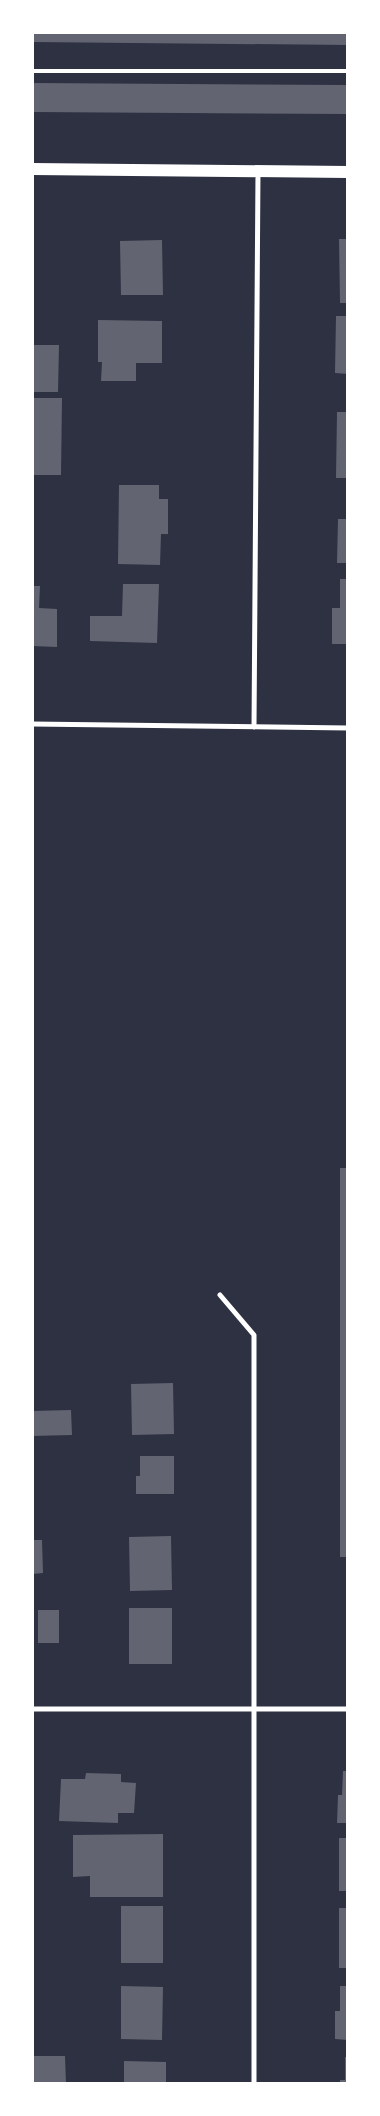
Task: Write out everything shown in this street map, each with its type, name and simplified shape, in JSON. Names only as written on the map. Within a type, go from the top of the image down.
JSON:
[{"type":"main road","points":[[32,169],[348,172]]},
{"type":"street","points":[[254,727],[258,172]]},
{"type":"street","points":[[32,724],[348,728]]},
{"type":"street","points":[[220,1295],[254,1335],[254,2084]]},
{"type":"street","points":[[32,1709],[348,1709]]},
{"type":"lane","points":[[32,71],[348,71]]},
{"type":"building","points":[[32,32],[348,32],[348,45],[32,42]]},
{"type":"building","points":[[32,83],[348,85],[348,114],[32,112]]},
{"type":"building","points":[[339,239],[348,239],[348,303],[340,303]]},
{"type":"building","points":[[162,240],[163,295],[121,295],[120,241]]},
{"type":"building","points":[[336,316],[348,316],[348,374],[335,373]]},
{"type":"building","points":[[98,320],[162,321],[162,363],[136,363],[136,381],[101,381],[102,362],[98,362]]},
{"type":"building","points":[[32,345],[59,345],[58,392],[32,392]]},
{"type":"building","points":[[32,398],[62,398],[61,475],[32,475]]},
{"type":"building","points":[[337,412],[348,412],[348,478],[336,478]]},
{"type":"building","points":[[119,485],[159,485],[159,499],[168,499],[168,534],[161,534],[160,565],[118,564]]},
{"type":"building","points":[[338,519],[348,519],[348,563],[337,563]]},
{"type":"building","points":[[340,579],[348,579],[348,644],[332,644],[332,608],[340,608]]},
{"type":"building","points":[[123,584],[159,584],[157,643],[90,641],[90,616],[122,616]]},
{"type":"building","points":[[32,586],[40,586],[39,608],[57,609],[57,647],[32,646]]},
{"type":"building","points":[[340,1168],[348,1168],[348,1557],[340,1557]]},
{"type":"building","points":[[173,1383],[174,1434],[132,1435],[131,1384]]},
{"type":"building","points":[[71,1410],[72,1435],[32,1436],[32,1411]]},
{"type":"building","points":[[140,1456],[174,1456],[174,1494],[136,1494],[136,1476],[140,1476]]},
{"type":"building","points":[[171,1536],[172,1590],[130,1591],[129,1537]]},
{"type":"building","points":[[32,1540],[42,1540],[43,1573],[32,1574]]},
{"type":"building","points":[[129,1608],[172,1608],[172,1664],[129,1664]]},
{"type":"building","points":[[38,1610],[59,1610],[59,1643],[38,1643]]},
{"type":"building","points":[[343,1771],[348,1771],[348,1823],[337,1823],[338,1795],[342,1795]]},
{"type":"building","points":[[86,1773],[121,1774],[121,1782],[136,1783],[134,1813],[118,1813],[118,1823],[59,1821],[61,1779],[85,1779]]},
{"type":"building","points":[[163,1834],[163,1897],[90,1897],[90,1876],[73,1877],[73,1835]]},
{"type":"building","points":[[339,1838],[348,1838],[348,1891],[339,1891]]},
{"type":"building","points":[[121,1906],[163,1906],[163,1963],[121,1963]]},
{"type":"building","points":[[339,1908],[348,1908],[348,1968],[339,1968]]},
{"type":"building","points":[[121,1986],[163,1987],[162,2040],[121,2039]]},
{"type":"building","points":[[340,1986],[348,1986],[348,2040],[335,2039],[335,2011],[340,2011]]},
{"type":"building","points":[[32,2056],[65,2056],[66,2084],[32,2084]]},
{"type":"building","points":[[345,2057],[348,2057],[348,2084],[340,2084],[340,2080],[345,2080]]},
{"type":"building","points":[[124,2061],[166,2062],[166,2084],[124,2084]]}]
